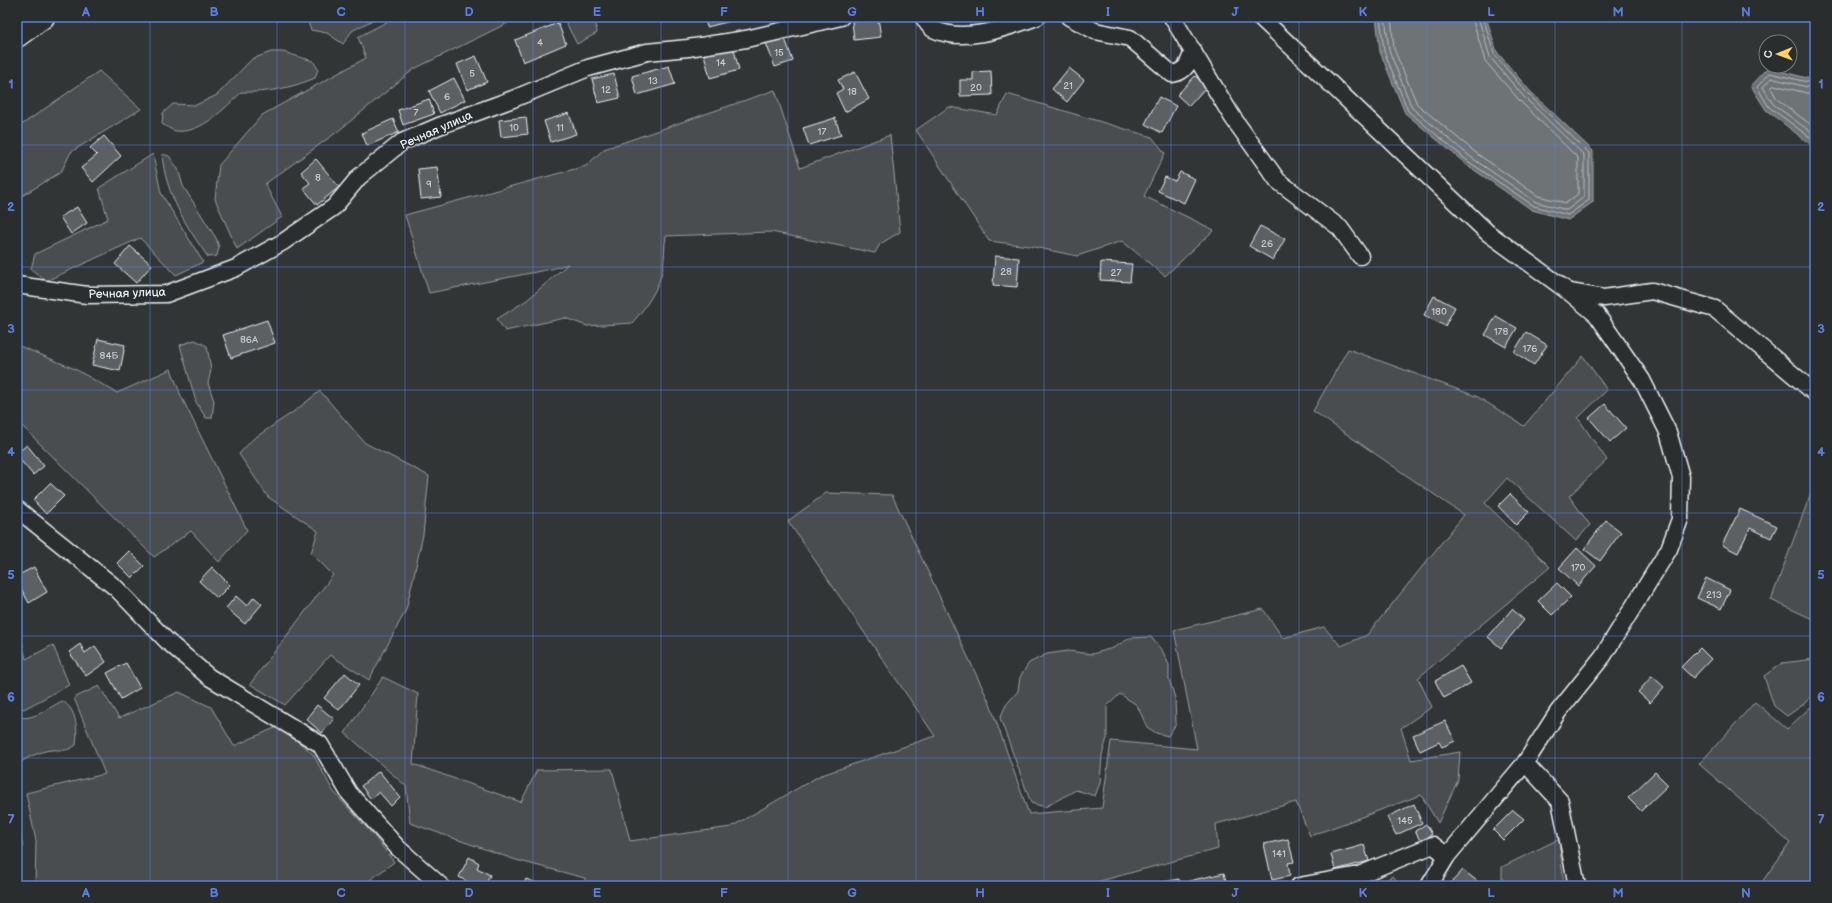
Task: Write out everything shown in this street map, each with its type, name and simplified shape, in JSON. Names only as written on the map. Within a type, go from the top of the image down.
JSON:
[{"type":"main road","points":[[17,36],[43,17]]},
{"type":"street","name":"Речная улица","points":[[17,285],[87,295],[166,294],[236,268],[283,242],[334,208],[359,177],[402,142],[439,126],[513,99],[588,68],[647,52],[688,48],[746,39],[841,17]]},
{"type":"street","points":[[923,17],[931,28],[954,35],[984,32],[1014,25],[1037,17]]},
{"type":"street","points":[[1069,17],[1095,31],[1130,38],[1172,74],[1181,72],[1189,64],[1193,50]]},
{"type":"street","points":[[1172,17],[1234,118],[1278,182],[1340,228],[1360,256]]},
{"type":"street","points":[[1260,17],[1488,233],[1569,292],[1597,315],[1642,380],[1668,432],[1681,477],[1680,519],[1669,549],[1607,650],[1558,712],[1526,762],[1447,856],[1429,886]]},
{"type":"street","points":[[1569,292],[1604,298],[1652,290],[1715,309],[1815,393]]},
{"type":"street","points":[[17,509],[116,588],[167,640],[209,677],[320,744],[349,793],[398,848],[441,886]]},
{"type":"street","points":[[1526,762],[1560,801],[1577,886]]},
{"type":"street","points":[[1299,886],[1359,875],[1433,845],[1447,856]]},
{"type":"shaded area","points":[[306,17],[378,17],[352,31],[343,44],[327,33],[311,30]]},
{"type":"shaded area","points":[[396,17],[520,17],[414,69],[337,132],[265,184],[282,217],[237,249],[215,199],[219,165],[262,115],[366,58],[358,37]]},
{"type":"shaded area","points":[[563,17],[595,17],[597,33],[577,44]]},
{"type":"shaded area","points":[[271,52],[283,52],[313,61],[318,69],[315,78],[297,85],[279,89],[261,92],[242,92],[212,119],[186,131],[176,131],[162,124],[163,113],[173,104],[196,105],[217,95],[252,59]]},
{"type":"shaded area","points":[[99,71],[141,109],[71,152],[61,172],[17,199],[17,128]]},
{"type":"shaded area","points":[[775,90],[800,168],[890,135],[900,232],[880,244],[875,253],[771,232],[666,236],[664,263],[658,283],[647,304],[632,323],[587,326],[565,318],[505,331],[497,319],[527,300],[568,264],[551,269],[429,293],[405,215],[586,166],[604,149]]},
{"type":"shaded area","points":[[1007,94],[1152,137],[1165,153],[1144,196],[1214,230],[1165,276],[1122,241],[1077,256],[1029,246],[989,241],[916,130],[949,107],[997,115]]},
{"type":"shaded area","points":[[153,154],[161,193],[203,262],[176,275],[140,238],[46,281],[31,269],[35,254],[108,219],[99,188]]},
{"type":"shaded area","points":[[162,154],[169,156],[178,169],[183,186],[216,238],[219,247],[217,256],[208,257],[185,221],[172,196],[167,182]]},
{"type":"shaded area","points":[[195,340],[207,346],[211,370],[208,383],[214,401],[212,418],[206,418],[196,402],[180,345]]},
{"type":"shaded area","points":[[17,345],[75,369],[117,393],[171,369],[181,396],[247,530],[219,562],[191,531],[154,557],[17,421]]},
{"type":"shaded area","points":[[1348,349],[1478,397],[1524,426],[1583,356],[1607,390],[1578,418],[1607,460],[1569,496],[1590,525],[1576,541],[1507,478],[1485,503],[1550,567],[1418,678],[1432,707],[1401,728],[1411,760],[1460,752],[1458,780],[1438,823],[1421,795],[1310,836],[1296,802],[1216,824],[1218,849],[1082,886],[585,886],[585,878],[516,860],[410,823],[406,786],[345,733],[383,677],[418,694],[413,764],[521,802],[537,770],[612,769],[630,841],[731,827],[819,776],[935,736],[788,521],[826,493],[892,495],[990,704],[1029,814],[1102,808],[1111,741],[1197,749],[1174,630],[1263,609],[1283,638],[1324,627],[1341,646],[1367,635],[1464,515],[1313,411]]},
{"type":"shaded area","points":[[320,391],[365,443],[429,476],[423,535],[406,610],[369,680],[330,655],[285,705],[250,684],[333,575],[311,553],[318,531],[268,497],[239,454],[253,439],[296,410]]},
{"type":"shaded area","points":[[1815,482],[1815,620],[1771,600]]},
{"type":"shaded area","points":[[17,622],[26,659],[53,645],[69,685],[24,709],[17,706]]},
{"type":"shaded area","points":[[1151,637],[1163,652],[1169,665],[1169,679],[1175,698],[1176,724],[1168,736],[1156,733],[1147,727],[1137,705],[1120,694],[1107,706],[1107,738],[1102,755],[1100,783],[1095,796],[1076,790],[1045,807],[1031,803],[1000,718],[1006,705],[1018,691],[1020,677],[1029,663],[1047,654],[1068,651],[1092,654],[1113,648],[1130,638]]},
{"type":"shaded area","points":[[1815,659],[1815,692],[1804,704],[1787,716],[1774,706],[1764,676],[1782,663]]},
{"type":"shaded area","points":[[99,686],[119,718],[179,692],[211,707],[234,746],[279,726],[313,754],[333,791],[375,837],[394,862],[362,886],[35,886],[36,841],[26,793],[105,774],[74,698]]},
{"type":"shaded area","points":[[62,701],[74,714],[77,733],[76,745],[66,750],[51,750],[38,753],[18,763],[17,766],[17,717],[23,718],[35,716]]},
{"type":"shaded area","points":[[1755,702],[1787,729],[1815,703],[1815,886],[1759,886],[1790,843],[1699,764]]},
{"type":"shaded area","points":[[17,815],[23,848],[17,864]]},
{"type":"shaded area","points":[[1559,839],[1564,886],[1502,886],[1502,867]]},
{"type":"shaded area","points":[[1393,876],[1401,886],[1374,886]]},
{"type":"water","points":[[1376,17],[1486,17],[1497,52],[1530,91],[1593,151],[1593,202],[1568,220],[1532,210],[1467,165],[1405,113],[1380,52]]},
{"type":"water","points":[[1762,74],[1792,74],[1815,80],[1815,148],[1766,110],[1751,86]]},
{"type":"building","points":[[704,17],[734,17],[735,20],[707,27]]},
{"type":"building","points":[[878,18],[881,37],[854,40],[852,21]]},
{"type":"building","points":[[558,23],[566,44],[523,62],[515,40]]},
{"type":"building","points":[[784,36],[793,61],[775,67],[766,43]]},
{"type":"building","points":[[733,46],[739,70],[710,78],[704,54]]},
{"type":"building","points":[[476,56],[487,82],[467,90],[457,64]]},
{"type":"building","points":[[669,66],[675,84],[637,95],[632,76]]},
{"type":"building","points":[[1069,68],[1084,80],[1067,102],[1052,89]]},
{"type":"building","points":[[991,71],[992,95],[960,96],[960,80],[973,80],[973,72]]},
{"type":"building","points":[[855,72],[869,99],[845,112],[836,93],[843,89],[838,80]]},
{"type":"building","points":[[614,74],[620,98],[598,103],[592,79]]},
{"type":"building","points":[[1195,76],[1207,86],[1189,106],[1177,95]]},
{"type":"building","points":[[454,78],[465,100],[440,113],[429,91]]},
{"type":"building","points":[[1159,97],[1176,106],[1162,133],[1145,124]]},
{"type":"building","points":[[429,99],[434,114],[403,125],[398,110]]},
{"type":"building","points":[[569,113],[576,134],[551,142],[544,121]]},
{"type":"building","points":[[526,117],[528,134],[501,137],[499,120]]},
{"type":"building","points":[[835,118],[841,135],[809,145],[803,128]]},
{"type":"building","points":[[393,119],[399,132],[367,146],[362,133]]},
{"type":"building","points":[[104,136],[121,156],[93,182],[81,168],[97,155],[90,148]]},
{"type":"building","points":[[316,159],[339,187],[317,205],[303,188],[310,183],[301,172]]},
{"type":"building","points":[[437,167],[441,197],[421,199],[418,169]]},
{"type":"building","points":[[1180,172],[1195,179],[1184,203],[1158,191],[1165,177],[1175,181]]},
{"type":"building","points":[[77,207],[87,223],[71,234],[60,217]]},
{"type":"building","points":[[1260,226],[1285,239],[1273,260],[1249,246]]},
{"type":"building","points":[[130,246],[152,265],[136,283],[115,264]]},
{"type":"building","points":[[995,256],[1019,258],[1017,287],[993,285]]},
{"type":"building","points":[[1101,262],[1132,264],[1130,282],[1100,280]]},
{"type":"building","points":[[1434,296],[1455,307],[1445,326],[1424,315]]},
{"type":"building","points":[[1496,316],[1517,328],[1506,347],[1485,335]]},
{"type":"building","points":[[267,320],[275,343],[231,358],[223,335]]},
{"type":"building","points":[[1526,332],[1547,345],[1534,365],[1514,352]]},
{"type":"building","points":[[98,339],[125,345],[120,371],[92,365]]},
{"type":"building","points":[[1605,404],[1626,428],[1610,442],[1589,418]]},
{"type":"building","points":[[27,445],[44,466],[33,475],[17,456],[17,453]]},
{"type":"building","points":[[50,483],[64,496],[46,514],[33,500]]},
{"type":"building","points":[[1510,494],[1529,512],[1516,525],[1498,506]]},
{"type":"building","points":[[1740,509],[1777,526],[1771,538],[1750,528],[1738,553],[1722,545]]},
{"type":"building","points":[[1606,520],[1621,532],[1600,561],[1584,549]]},
{"type":"building","points":[[1577,548],[1596,566],[1578,586],[1559,568]]},
{"type":"building","points":[[129,551],[144,566],[132,578],[117,563]]},
{"type":"building","points":[[34,567],[47,592],[29,603],[17,581],[17,576]]},
{"type":"building","points":[[212,567],[230,585],[217,598],[199,581]]},
{"type":"building","points":[[1706,578],[1730,590],[1721,609],[1697,598]]},
{"type":"building","points":[[1557,583],[1571,597],[1552,615],[1538,601]]},
{"type":"building","points":[[236,596],[247,606],[254,597],[262,604],[245,624],[226,608]]},
{"type":"building","points":[[1512,609],[1524,620],[1501,648],[1488,637]]},
{"type":"building","points":[[80,644],[85,653],[95,646],[106,662],[86,676],[69,652]]},
{"type":"building","points":[[1700,648],[1711,659],[1693,678],[1681,667]]},
{"type":"building","points":[[126,663],[140,688],[121,699],[107,673]]},
{"type":"building","points":[[1461,666],[1471,683],[1444,698],[1435,681]]},
{"type":"building","points":[[345,673],[359,685],[339,710],[324,698]]},
{"type":"building","points":[[1652,676],[1664,687],[1650,703],[1638,692]]},
{"type":"building","points":[[317,705],[334,719],[322,733],[306,719]]},
{"type":"building","points":[[1445,721],[1455,741],[1442,747],[1439,742],[1420,751],[1413,735]]},
{"type":"building","points":[[379,771],[400,797],[391,806],[379,792],[371,799],[361,786]]},
{"type":"building","points":[[1655,772],[1668,785],[1641,811],[1628,798]]},
{"type":"building","points":[[1414,804],[1422,823],[1396,835],[1387,817]]},
{"type":"building","points":[[1513,810],[1524,819],[1503,840],[1493,830]]},
{"type":"building","points":[[1426,824],[1432,834],[1421,842],[1415,831]]},
{"type":"building","points":[[1288,839],[1294,862],[1288,863],[1290,876],[1272,880],[1264,844]]},
{"type":"building","points":[[1364,845],[1369,861],[1335,870],[1331,854]]},
{"type":"building","points":[[469,857],[479,863],[477,868],[490,875],[485,886],[475,886],[459,877]]},
{"type":"building","points":[[1463,870],[1477,881],[1473,886],[1448,886]]},
{"type":"building","points":[[1224,873],[1227,886],[1190,886],[1189,881]]},
{"type":"building","points":[[526,879],[545,886],[523,886]]},
{"type":"building","points":[[1179,879],[1180,886],[1155,886],[1155,884]]}]
